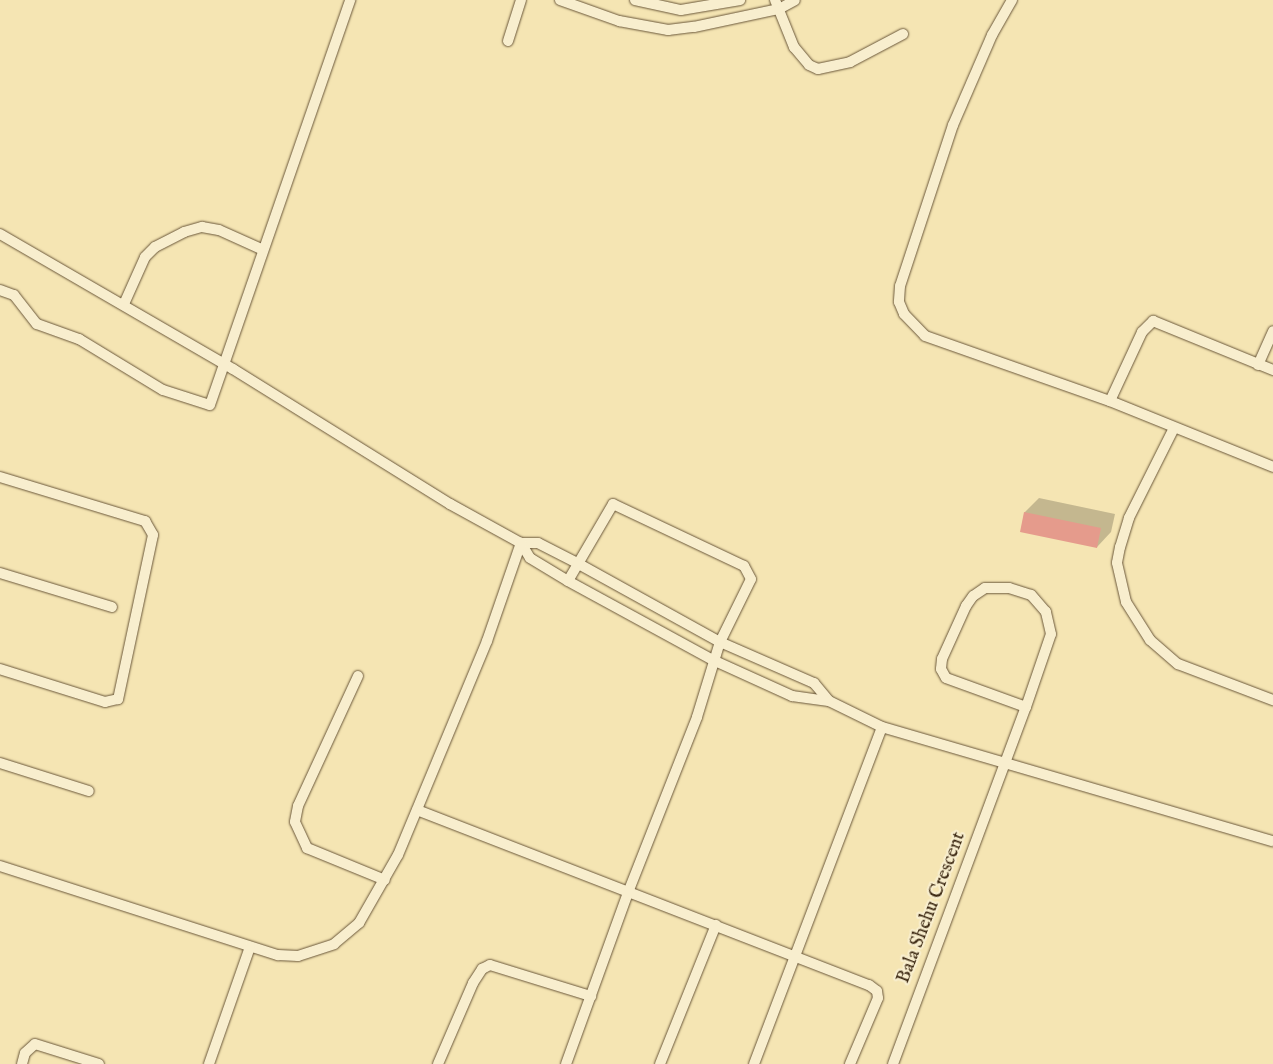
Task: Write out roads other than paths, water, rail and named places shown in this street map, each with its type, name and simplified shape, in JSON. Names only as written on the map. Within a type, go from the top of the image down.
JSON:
[{"type":"street","points":[[0,290],[14,295],[37,324],[79,338],[163,390],[210,405],[261,249],[308,127],[350,0]]},
{"type":"street","points":[[508,41],[522,0]]},
{"type":"street","points":[[560,0],[619,21],[668,30],[694,27],[795,0]]},
{"type":"street","points":[[639,1],[681,10],[740,0]]},
{"type":"street","points":[[1012,0],[992,35],[953,125],[900,286],[899,302],[913,328],[925,336],[1110,401],[1273,467]]},
{"type":"street","points":[[777,4],[794,47],[808,65],[818,69],[850,62],[903,34]]},
{"type":"street","points":[[124,304],[145,257],[155,246],[184,232],[202,227],[219,230],[261,249]]},
{"type":"street","points":[[0,234],[124,304],[450,504],[521,543],[538,543],[720,642],[814,683],[829,701]]},
{"type":"street","points":[[1110,401],[1142,332],[1152,321],[1273,370]]},
{"type":"street","points":[[1258,364],[1273,331]]},
{"type":"street","points":[[1174,428],[1129,518],[1120,547],[1117,563],[1126,602],[1150,640],[1178,664],[1273,700]]},
{"type":"street","points":[[0,477],[145,521],[153,535],[118,698],[105,702],[0,669]]},
{"type":"street","points":[[566,1064],[629,890],[697,717],[720,642],[750,585],[750,575],[744,566],[613,504],[577,563],[568,582]]},
{"type":"street","points":[[521,543],[530,558],[568,582],[715,661],[792,696],[829,701],[882,727],[1273,841]]},
{"type":"street","points":[[0,866],[278,955],[298,956],[324,949],[359,923],[385,880],[417,810],[487,641],[521,543]]},
{"type":"street","points":[[0,574],[112,606]]},
{"type":"street","points":[[998,586],[1020,590],[1039,602],[1046,612],[1051,634],[1026,707],[946,678],[941,669],[942,659],[962,614],[973,596],[985,588],[998,586]]},
{"type":"street","points":[[358,676],[298,806],[295,822],[307,848],[385,880]]},
{"type":"street","name":"Bala Shehu Crescent","points":[[892,1064],[1026,707]]},
{"type":"street","points":[[754,1064],[882,727]]},
{"type":"street","points":[[0,763],[89,791]]},
{"type":"street","points":[[417,810],[716,924],[876,990],[878,998],[850,1064]]},
{"type":"street","points":[[660,1064],[716,924]]},
{"type":"street","points":[[209,1064],[250,947]]},
{"type":"street","points":[[438,1064],[473,983],[482,969],[490,965],[590,996]]},
{"type":"street","points":[[22,1064],[25,1054],[35,1044],[99,1064]]}]
